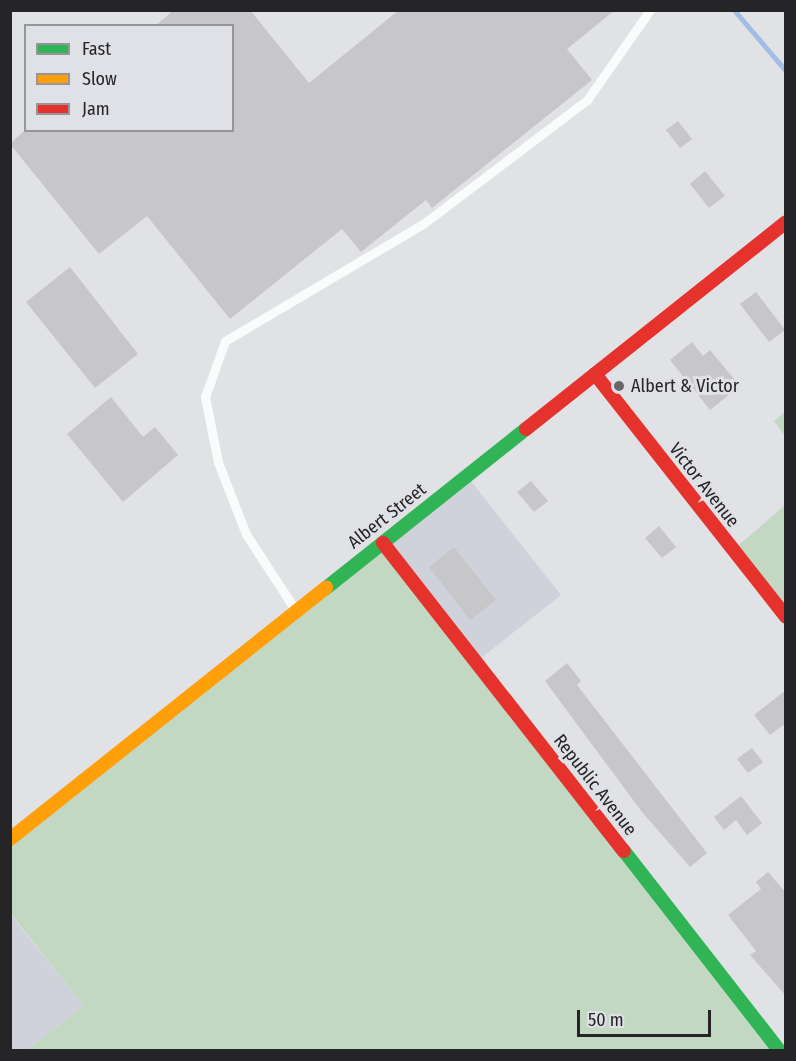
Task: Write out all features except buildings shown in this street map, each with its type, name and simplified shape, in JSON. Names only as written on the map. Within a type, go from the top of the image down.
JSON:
[{"type":"main road","name":"Albert Street","points":[[10,838],[786,222]]},
{"type":"main road","name":"Victor Avenue","points":[[595,374],[786,617]]},
{"type":"main road","name":"Republic Avenue","points":[[383,543],[779,1050]]},
{"type":"lane","points":[[297,611],[246,534],[218,462],[205,397],[225,341],[423,224],[587,100],[650,10]]},
{"type":"shaded area","points":[[467,476],[561,595],[476,662],[383,543]]},
{"type":"shaded area","points":[[10,914],[84,1006],[27,1050],[11,1050]]},
{"type":"green space","points":[[785,412],[785,436],[774,421]]},
{"type":"green space","points":[[785,505],[785,617],[733,550]]},
{"type":"green space","points":[[383,543],[779,1050],[27,1050],[84,1006],[11,914],[11,839]]},
{"type":"waterway","points":[[734,10],[786,71]]},
{"type":"traffic: fast","points":[[326,588],[526,429]]},
{"type":"traffic: fast","points":[[624,851],[779,1050]]},
{"type":"traffic: slow","points":[[10,839],[326,588]]},
{"type":"traffic: jam","points":[[526,429],[786,222]]},
{"type":"traffic: jam","points":[[595,374],[786,617]]},
{"type":"traffic: jam","points":[[383,543],[624,851]]},
{"type":"place","name":"Albert & Victor","points":[[619,386]]}]
